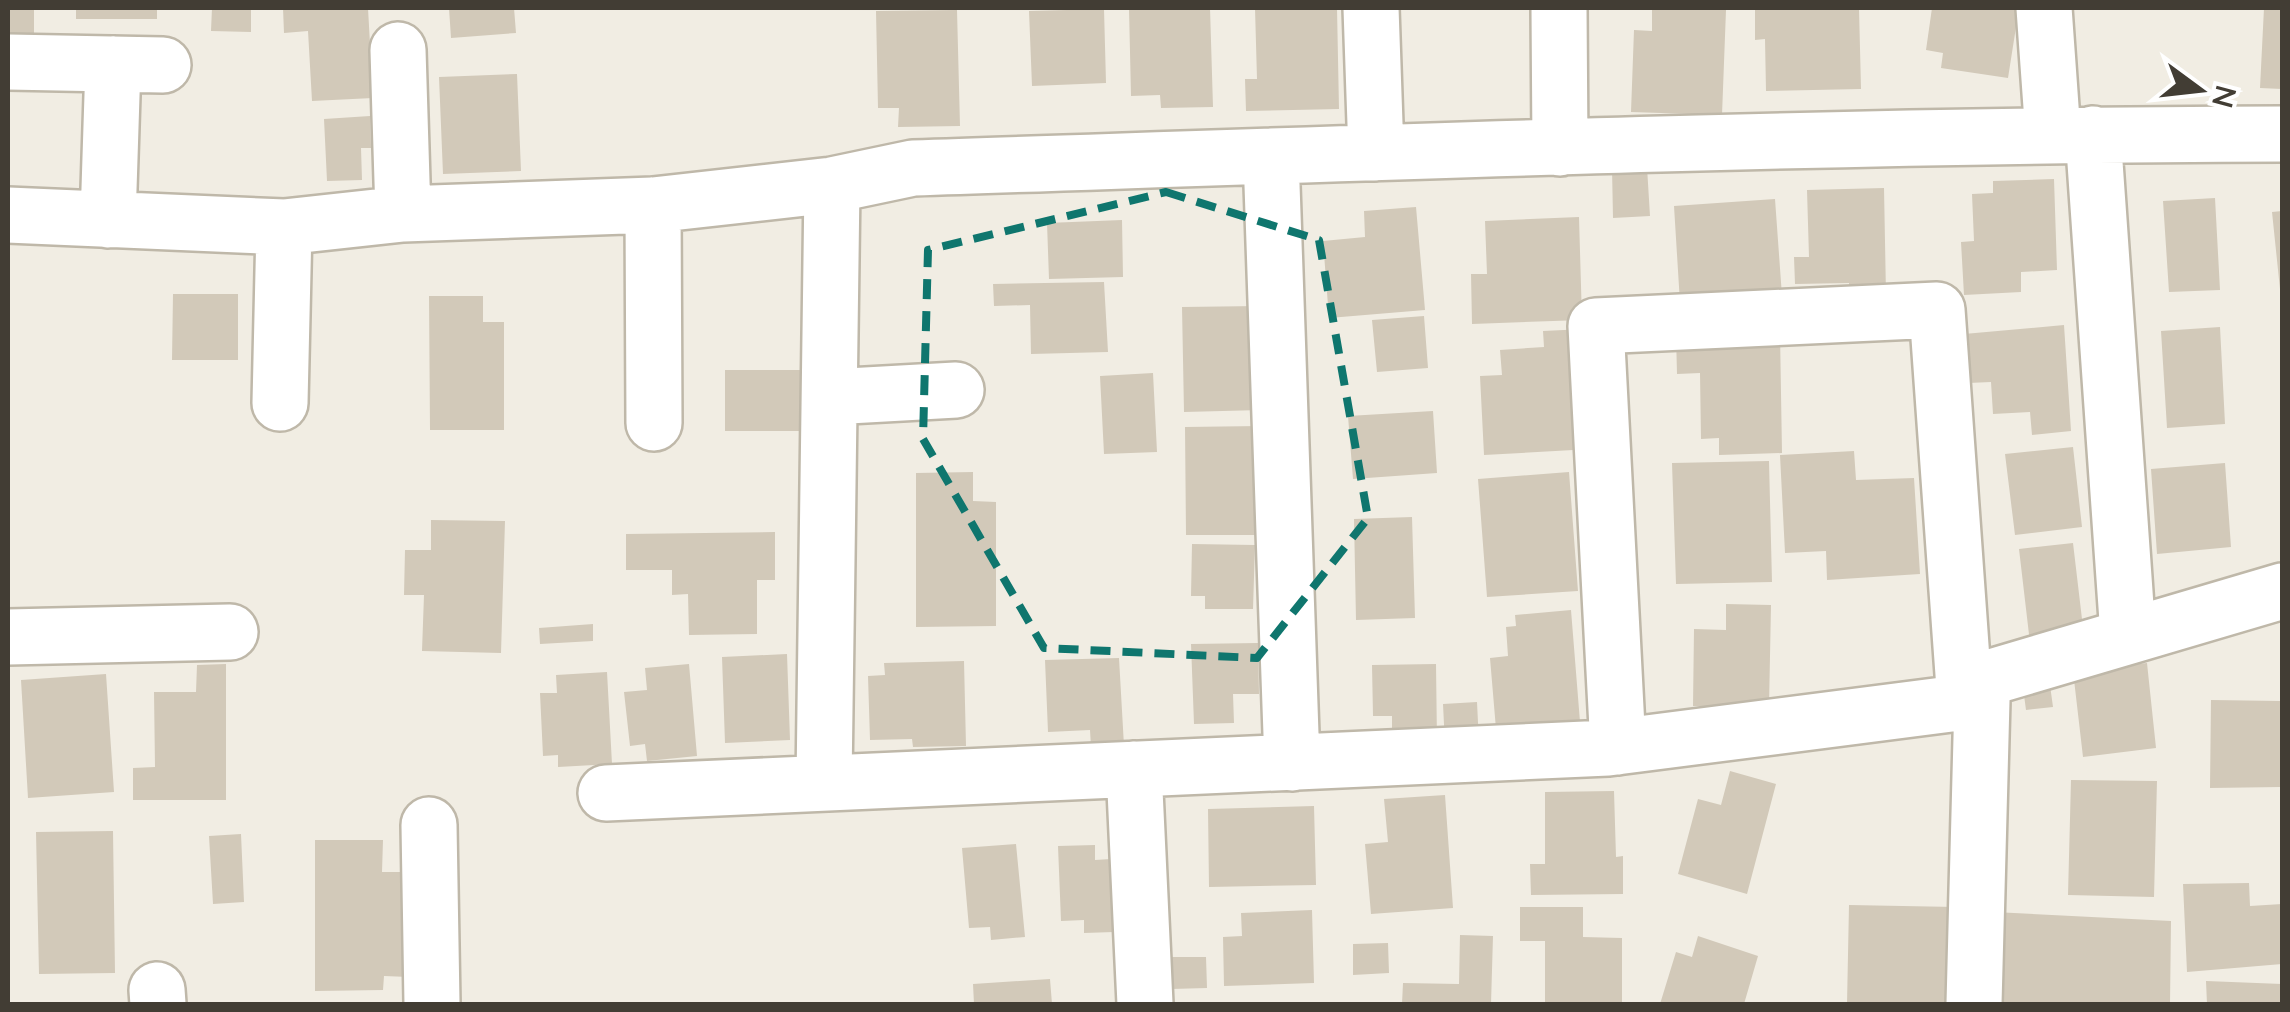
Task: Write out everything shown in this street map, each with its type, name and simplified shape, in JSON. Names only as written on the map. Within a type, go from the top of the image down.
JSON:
[{"type":"street","points":[[1370,8],[1376,153]]},
{"type":"street","points":[[1558,8],[1560,148]]},
{"type":"street","points":[[2044,8],[2073,135],[2128,635]]},
{"type":"street","points":[[398,50],[403,214]]},
{"type":"street","points":[[8,62],[138,64],[108,220]]},
{"type":"street","points":[[8,215],[284,228],[403,214],[653,205],[832,185],[913,168],[2073,135],[2282,134]]},
{"type":"street","points":[[1270,156],[1292,762]]},
{"type":"street","points":[[824,784],[832,185]]},
{"type":"street","points":[[653,205],[654,423]]},
{"type":"street","points":[[280,403],[284,228]]},
{"type":"street","points":[[1618,747],[1596,326],[1937,310],[1964,693]]},
{"type":"street","points":[[830,397],[956,390]]},
{"type":"street","points":[[606,793],[1618,747],[1964,693],[2128,635],[2282,590]]},
{"type":"street","points":[[8,637],[230,632]]},
{"type":"street","points":[[1964,693],[1982,700],[1974,1004]]},
{"type":"street","points":[[1134,770],[1145,1004]]},
{"type":"street","points":[[429,825],[432,1004]]},
{"type":"highlighted area","points":[[1166,192],[1319,240],[1368,518],[1257,658],[1044,648],[923,439],[928,250]]},
{"type":"building","points":[[8,8],[34,8],[34,35],[8,35]]},
{"type":"building","points":[[76,8],[157,8],[157,19],[76,19]]},
{"type":"building","points":[[212,8],[251,8],[251,32],[211,31]]},
{"type":"building","points":[[283,8],[368,8],[373,98],[312,101],[308,31],[284,33]]},
{"type":"building","points":[[449,8],[514,8],[516,33],[451,38]]},
{"type":"building","points":[[1129,8],[1210,8],[1213,107],[1161,108],[1160,95],[1131,96]]},
{"type":"building","points":[[1255,8],[1337,8],[1339,109],[1246,111],[1245,79],[1257,79]]},
{"type":"building","points":[[1652,8],[1726,10],[1722,115],[1631,112],[1634,30],[1652,31]]},
{"type":"building","points":[[1755,8],[1859,8],[1861,89],[1766,91],[1765,39],[1755,40]]},
{"type":"building","points":[[1932,8],[2019,8],[2008,78],[1941,68],[1943,53],[1926,50]]},
{"type":"building","points":[[2264,8],[2282,8],[2282,89],[2260,88]]},
{"type":"building","points":[[1104,9],[1106,83],[1032,86],[1029,11]]},
{"type":"building","points":[[957,10],[960,126],[898,127],[899,108],[878,108],[876,11]]},
{"type":"building","points":[[517,74],[521,171],[443,174],[439,77]]},
{"type":"building","points":[[370,116],[371,148],[361,148],[362,180],[327,181],[324,119]]},
{"type":"building","points":[[1647,167],[1650,216],[1613,218],[1612,168]]},
{"type":"building","points":[[2054,179],[2057,270],[2021,272],[2021,292],[1964,295],[1961,242],[1974,241],[1972,194],[1993,193],[1993,181]]},
{"type":"building","points":[[1884,188],[1886,295],[1849,295],[1849,283],[1795,284],[1794,257],[1809,257],[1807,190]]},
{"type":"building","points":[[2215,198],[2220,290],[2169,292],[2163,201]]},
{"type":"building","points":[[1775,199],[1782,296],[1680,303],[1674,206]]},
{"type":"building","points":[[1416,207],[1425,310],[1329,318],[1323,241],[1365,237],[1364,211]]},
{"type":"building","points":[[2282,211],[2282,289],[2280,289],[2272,212]]},
{"type":"building","points":[[1579,217],[1582,320],[1472,324],[1471,274],[1487,274],[1485,221]]},
{"type":"building","points":[[1122,220],[1123,277],[1049,279],[1047,223]]},
{"type":"building","points":[[1104,282],[1108,352],[1031,354],[1030,305],[994,306],[993,284]]},
{"type":"building","points":[[173,294],[238,294],[238,360],[172,360]]},
{"type":"building","points":[[429,296],[483,296],[483,322],[504,322],[504,430],[430,430]]},
{"type":"building","points":[[1259,306],[1261,410],[1184,412],[1182,307]]},
{"type":"building","points":[[1424,316],[1428,368],[1377,372],[1372,320]]},
{"type":"building","points":[[2064,325],[2071,431],[2032,435],[2030,412],[1993,414],[1991,382],[1968,383],[1964,334]]},
{"type":"building","points":[[2220,327],[2225,424],[2167,428],[2161,331]]},
{"type":"building","points":[[1585,329],[1591,449],[1484,455],[1480,376],[1502,375],[1500,350],[1544,347],[1543,331]]},
{"type":"building","points":[[1780,333],[1782,453],[1719,455],[1719,438],[1701,439],[1700,373],[1677,374],[1676,335]]},
{"type":"building","points":[[725,370],[813,370],[813,431],[725,431]]},
{"type":"building","points":[[1153,373],[1157,452],[1104,454],[1100,376]]},
{"type":"building","points":[[1433,411],[1437,473],[1353,479],[1348,416]]},
{"type":"building","points":[[1260,426],[1260,535],[1186,535],[1185,427]]},
{"type":"building","points":[[2073,447],[2082,527],[2015,535],[2005,454]]},
{"type":"building","points":[[1854,451],[1856,480],[1914,478],[1920,574],[1827,580],[1826,551],[1785,553],[1780,455]]},
{"type":"building","points":[[1769,461],[1772,582],[1676,584],[1672,463]]},
{"type":"building","points":[[2225,463],[2231,547],[2157,554],[2151,469]]},
{"type":"building","points":[[973,472],[973,501],[996,502],[996,626],[916,627],[916,473]]},
{"type":"building","points":[[1569,472],[1578,591],[1487,597],[1478,479]]},
{"type":"building","points":[[1412,517],[1415,618],[1356,620],[1354,519]]},
{"type":"building","points":[[431,520],[505,521],[501,653],[422,651],[424,595],[404,595],[405,550],[431,550]]},
{"type":"building","points":[[775,532],[775,580],[757,580],[757,634],[689,635],[688,594],[672,595],[672,570],[626,570],[626,534]]},
{"type":"building","points":[[2073,543],[2084,636],[2030,643],[2019,549]]},
{"type":"building","points":[[1192,544],[1255,545],[1253,609],[1205,609],[1205,596],[1191,596]]},
{"type":"building","points":[[1726,604],[1771,605],[1769,707],[1693,706],[1694,629],[1726,630]]},
{"type":"building","points":[[1571,610],[1580,722],[1496,729],[1490,658],[1508,656],[1506,627],[1516,626],[1515,615]]},
{"type":"building","points":[[593,624],[593,641],[540,644],[539,628]]},
{"type":"building","points":[[1258,643],[1259,694],[1233,694],[1234,723],[1194,724],[1191,644]]},
{"type":"building","points":[[787,654],[790,740],[725,743],[722,657]]},
{"type":"building","points":[[1119,658],[1124,746],[1091,747],[1090,730],[1048,732],[1045,660]]},
{"type":"building","points":[[964,661],[966,746],[913,747],[912,739],[870,740],[868,676],[885,675],[884,663]]},
{"type":"building","points":[[2147,663],[2156,748],[2083,757],[2073,671]]},
{"type":"building","points":[[226,664],[226,800],[133,800],[133,768],[155,767],[154,692],[196,692],[197,665]]},
{"type":"building","points":[[689,664],[697,756],[647,761],[645,744],[630,746],[624,692],[647,690],[645,668]]},
{"type":"building","points":[[1436,664],[1437,742],[1392,743],[1392,716],[1373,716],[1372,665]]},
{"type":"building","points":[[607,672],[612,764],[558,767],[558,755],[543,756],[540,693],[557,693],[556,675]]},
{"type":"building","points":[[106,674],[114,792],[28,798],[21,680]]},
{"type":"building","points":[[2049,678],[2053,707],[2026,710],[2022,680]]},
{"type":"building","points":[[2211,700],[2281,701],[2281,787],[2210,788]]},
{"type":"building","points":[[1477,702],[1479,743],[1445,745],[1443,704]]},
{"type":"building","points":[[1730,771],[1776,784],[1747,894],[1678,874],[1698,799],[1721,805]]},
{"type":"building","points":[[2071,780],[2157,781],[2154,897],[2068,895]]},
{"type":"building","points":[[1614,791],[1616,857],[1623,856],[1623,894],[1531,895],[1530,864],[1545,864],[1545,792]]},
{"type":"building","points":[[1445,795],[1453,908],[1371,914],[1365,844],[1388,842],[1384,799]]},
{"type":"building","points":[[1314,806],[1316,885],[1209,887],[1208,809]]},
{"type":"building","points":[[113,831],[115,973],[39,974],[36,832]]},
{"type":"building","points":[[241,834],[244,902],[213,904],[209,836]]},
{"type":"building","points":[[315,840],[383,840],[382,872],[410,872],[409,977],[384,976],[383,990],[315,991]]},
{"type":"building","points":[[1016,844],[1025,937],[991,940],[990,927],[969,928],[962,848]]},
{"type":"building","points":[[1095,845],[1095,860],[1111,859],[1114,932],[1084,933],[1084,920],[1061,921],[1058,846]]},
{"type":"building","points":[[2249,883],[2250,906],[2282,904],[2282,964],[2187,972],[2183,884]]},
{"type":"building","points":[[1849,905],[1956,907],[1953,1004],[1847,1004]]},
{"type":"building","points":[[1520,907],[1583,907],[1583,937],[1622,938],[1622,1004],[1545,1004],[1545,941],[1520,941]]},
{"type":"building","points":[[1312,910],[1314,983],[1224,986],[1223,937],[1242,936],[1241,913]]},
{"type":"building","points":[[1994,912],[2171,921],[2170,1004],[1993,1004]]},
{"type":"building","points":[[1460,935],[1493,936],[1491,1004],[1402,1004],[1403,983],[1459,984]]},
{"type":"building","points":[[1698,936],[1758,956],[1744,1004],[1660,1004],[1676,952],[1692,957]]},
{"type":"building","points":[[1388,943],[1389,973],[1353,975],[1353,944]]},
{"type":"building","points":[[1170,957],[1206,957],[1207,988],[1171,989]]},
{"type":"building","points":[[1050,979],[1052,1004],[974,1004],[973,984]]},
{"type":"building","points":[[2206,981],[2282,984],[2282,1004],[2207,1004]]}]
